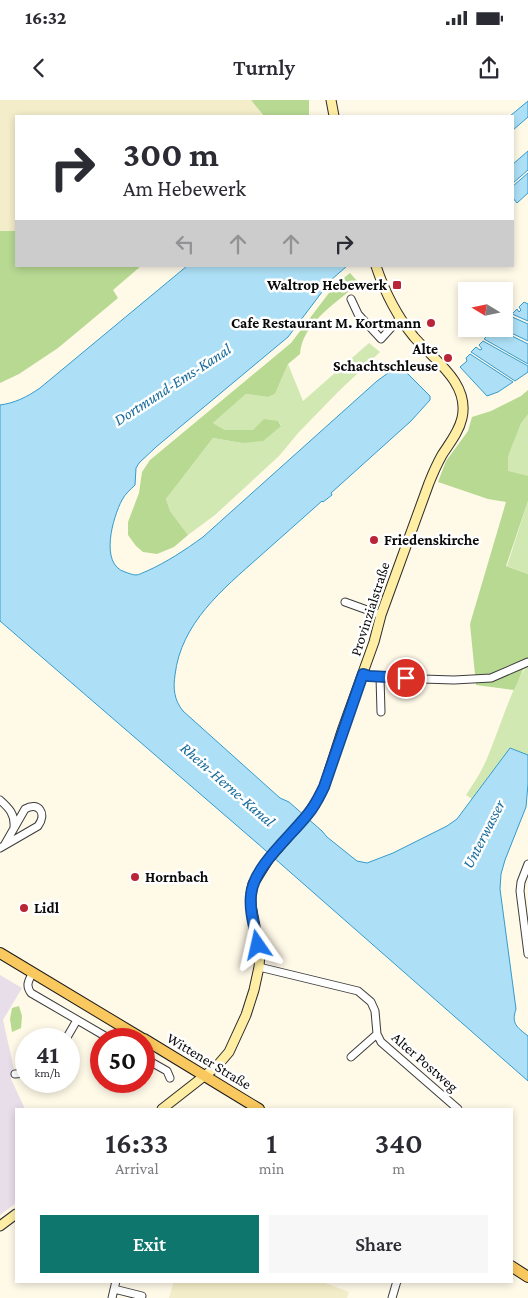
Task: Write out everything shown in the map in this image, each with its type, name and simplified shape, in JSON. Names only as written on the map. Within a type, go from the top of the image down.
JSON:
[{"type":"main road","points":[[330,100],[334,115]]},
{"type":"main road","points":[[376,267],[384,288],[400,318]]},
{"type":"main road","name":"Provinzialstraße","points":[[163,1108],[217,1066],[229,1052],[246,1015],[254,990],[260,952],[251,905],[251,894],[255,880],[268,860],[308,814],[324,787],[429,483],[436,466],[460,424],[463,406],[458,386],[400,318]]},
{"type":"main road","name":"Wittener Straße","points":[[0,953],[125,1028]]},
{"type":"main road","name":"Wittener Straße","points":[[155,1046],[256,1108]]},
{"type":"main road","points":[[0,1226],[15,1215]]},
{"type":"main road","points":[[513,1267],[528,1277]]},
{"type":"street","points":[[351,299],[358,314],[381,339],[400,318]]},
{"type":"street","points":[[345,602],[382,615]]},
{"type":"street","points":[[363,674],[380,677],[454,680],[491,678],[528,662]]},
{"type":"street","points":[[380,677],[381,712]]},
{"type":"street","points":[[0,800],[12,812],[14,830]]},
{"type":"street","points":[[34,807],[40,809],[43,814],[42,821],[38,826],[3,846],[25,809],[34,807]]},
{"type":"street","points":[[528,864],[520,888],[528,954]]},
{"type":"street","name":"Alter Postweg","points":[[259,967],[358,991],[373,1006],[377,1034],[381,1042],[457,1108]]},
{"type":"street","points":[[33,972],[28,984],[28,989],[31,993],[91,1028]]},
{"type":"street","points":[[72,1028],[77,1020]]},
{"type":"street","name":"Alter Postweg","points":[[351,1056],[377,1034]]},
{"type":"street","name":"Wittener Straße","points":[[155,1065],[167,1072],[170,1078]]},
{"type":"street","points":[[392,1298],[396,1283]]},
{"type":"street","points":[[112,1298],[115,1285],[142,1296]]},
{"type":"shaded area","points":[[0,100],[251,100],[263,115],[15,115],[15,231],[0,231]]},
{"type":"shaded area","points":[[0,975],[22,988],[3,1020],[14,1069],[11,1079],[15,1093],[18,1093],[25,1108],[15,1108],[15,1204],[0,1215]]},
{"type":"shaded area","points":[[173,1283],[325,1283],[349,1292],[347,1298],[169,1298]]},
{"type":"green space","points":[[251,100],[309,100],[309,115],[263,115]]},
{"type":"green space","points":[[0,231],[15,231],[15,267],[140,267],[113,290],[118,298],[58,348],[19,374],[0,383]]},
{"type":"green space","points":[[350,273],[358,282],[312,325],[306,334],[300,354],[288,364],[275,394],[268,397],[246,394],[213,423],[225,430],[253,430],[264,419],[278,421],[281,426],[263,441],[242,443],[213,438],[166,499],[170,511],[188,535],[174,547],[157,554],[143,552],[128,535],[128,522],[139,493],[142,472],[150,460],[291,343],[335,285]]},
{"type":"green space","points":[[369,343],[380,352],[299,432],[279,456],[215,515],[188,535],[170,511],[166,499],[213,438],[242,443],[281,425],[278,421],[253,430],[225,430],[213,423],[246,394],[268,397],[275,394],[288,364],[303,401]]},
{"type":"green space","points":[[528,390],[528,414],[521,423],[508,456],[508,471],[528,476],[528,501],[506,566],[528,574],[528,666],[523,670],[514,690],[476,685],[470,624],[506,502],[488,499],[438,482],[446,461],[468,431],[472,417],[491,411],[521,396]]},
{"type":"green space","points":[[528,392],[528,484],[487,469]]},
{"type":"green space","points":[[528,501],[528,574],[507,566]]},
{"type":"green space","points":[[528,666],[528,755],[510,748],[472,799],[466,795],[484,765],[511,696]]},
{"type":"green space","points":[[19,1006],[22,1016],[21,1028],[15,1028],[15,1031],[12,1032],[10,1019],[12,1008]]},
{"type":"water","points":[[528,101],[528,117],[514,129],[514,115],[511,115]]},
{"type":"water","points":[[528,151],[528,170],[514,182],[514,163]]},
{"type":"water","points":[[528,173],[528,193],[517,203],[514,199],[514,185]]},
{"type":"water","points":[[186,267],[346,267],[331,280],[288,337],[139,463],[136,468],[135,485],[123,498],[115,517],[110,539],[112,560],[117,567],[125,572],[137,575],[176,556],[203,537],[377,381],[395,368],[396,370],[401,368],[404,370],[430,396],[430,400],[411,421],[331,493],[332,495],[322,501],[232,582],[206,608],[186,639],[179,656],[174,689],[178,703],[183,711],[280,798],[289,802],[327,837],[357,861],[367,863],[393,853],[457,819],[510,748],[528,755],[526,807],[505,860],[501,874],[500,889],[516,1009],[514,1018],[516,1025],[528,1036],[528,1081],[0,621],[0,405],[21,399],[40,388]]},
{"type":"water","points":[[524,302],[528,304],[528,321],[513,314],[517,309],[519,312],[521,310],[519,307]]},
{"type":"water","points":[[513,317],[528,324],[528,341],[513,334]]},
{"type":"water","points":[[513,336],[528,344],[528,364],[484,339]]},
{"type":"water","points":[[483,341],[528,366],[528,372],[515,381],[471,352],[476,347],[480,350],[482,349],[479,345]]},
{"type":"water","points":[[470,354],[513,382],[498,392],[487,396],[460,367],[467,361],[466,358]]},
{"type":"pier","points":[[303,811],[311,818],[274,862],[266,854]]},
{"type":"place","name":"Waltrop Hebewerk","points":[[397,285]]},
{"type":"place","name":"Cafe Restaurant M. Kortmann","points":[[431,323]]},
{"type":"place","name":"Alte Schachtschleuse","points":[[448,358]]},
{"type":"place","name":"Friedenskirche","points":[[374,540]]},
{"type":"place","name":"Hornbach","points":[[135,877]]},
{"type":"place","name":"Lidl","points":[[24,908]]},
{"type":"route","points":[[258,945],[251,905],[253,884],[268,860],[308,814],[318,799],[324,787],[363,674],[406,678]]},
{"type":"water label","name":"Dortmund-Ems-Kanal","points":[[172,384]]},
{"type":"water label","name":"Rhein-Herne-Kanal","points":[[228,784]]},
{"type":"water label","name":"Unterwasser","points":[[483,834]]}]
